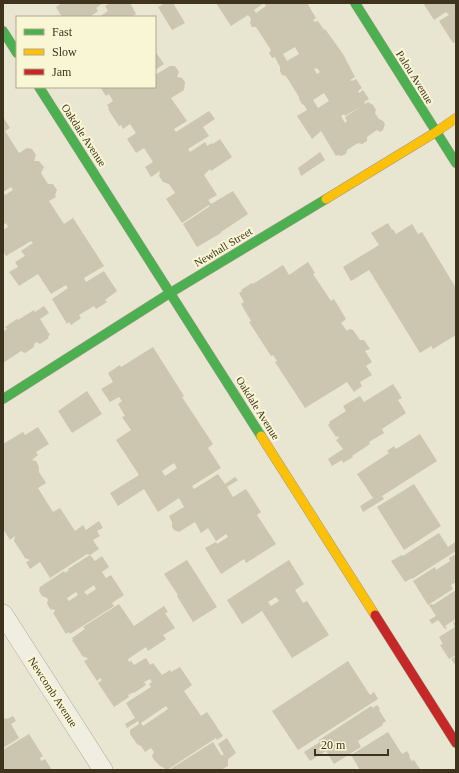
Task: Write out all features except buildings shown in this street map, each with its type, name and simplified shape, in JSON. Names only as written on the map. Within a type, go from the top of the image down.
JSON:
[{"type":"main road","name":"Palou Avenue","points":[[354,3],[456,163]]},
{"type":"main road","points":[[3,32],[16,52]]},
{"type":"main road","name":"Oakdale Avenue","points":[[39,88],[456,743]]},
{"type":"main road","name":"Newhall Street","points":[[3,399],[170,293],[436,132],[456,118]]},
{"type":"street","name":"Newcomb Avenue","points":[[3,614],[103,770]]},
{"type":"traffic: fast","points":[[355,3],[456,163]]},
{"type":"traffic: fast","points":[[3,31],[16,51]]},
{"type":"traffic: fast","points":[[40,88],[261,436]]},
{"type":"traffic: fast","points":[[3,399],[170,293],[326,199]]},
{"type":"traffic: slow","points":[[326,199],[436,132],[456,118]]},
{"type":"traffic: slow","points":[[261,436],[375,615]]},
{"type":"traffic: jam","points":[[375,615],[456,743]]}]
